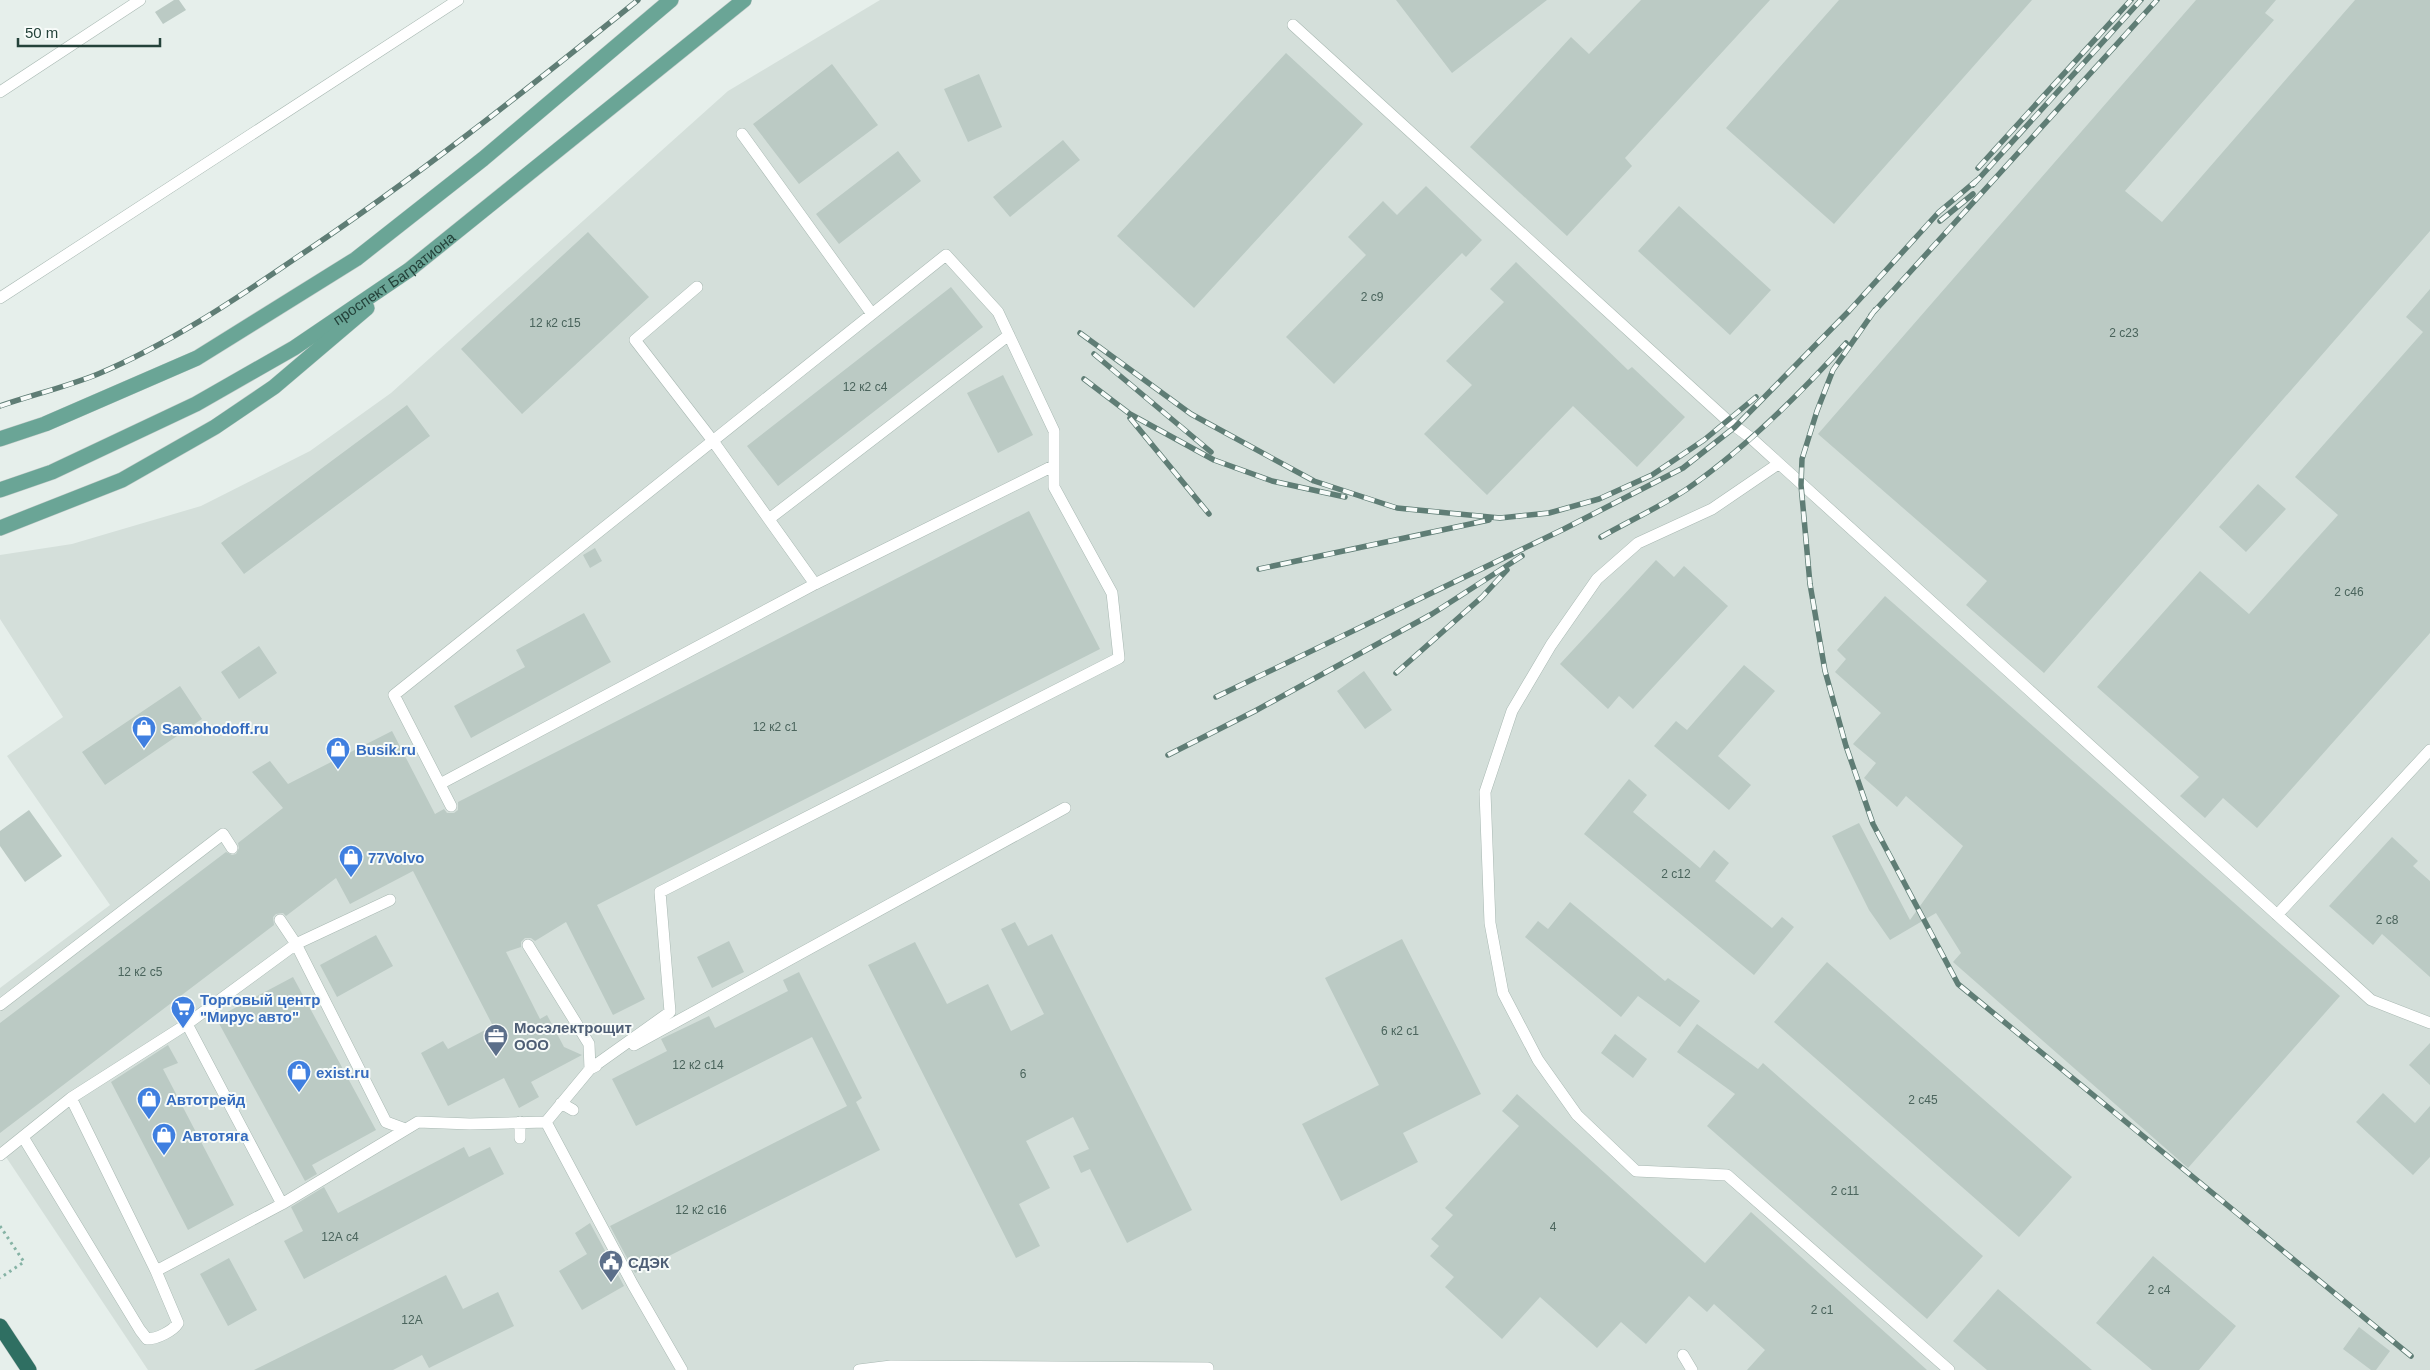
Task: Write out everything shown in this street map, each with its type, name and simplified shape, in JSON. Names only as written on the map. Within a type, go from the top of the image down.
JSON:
[{"type":"highway","points":[[0,1326],[29,1370]]},
{"type":"main road","points":[[0,439],[45,424],[197,358],[356,259],[483,160],[671,0]]},
{"type":"main road","name":"проспект Багратиона","points":[[0,490],[52,472],[196,404],[294,348],[409,270],[744,0]]},
{"type":"main road","points":[[0,528],[122,480],[215,427],[274,387],[334,338],[409,270]]},
{"type":"lane","points":[[0,92],[140,0]]},
{"type":"lane","points":[[0,298],[458,0]]},
{"type":"lane","points":[[1293,24],[1728,421],[1751,438],[2371,1000],[2430,1023]]},
{"type":"lane","points":[[742,134],[872,314]]},
{"type":"lane","points":[[451,806],[394,695],[946,255],[998,312],[1054,431],[1054,487],[1112,593],[1120,658],[660,892],[670,1012],[590,1070],[546,1122]]},
{"type":"lane","points":[[697,287],[635,340],[713,441],[815,584]]},
{"type":"lane","points":[[769,519],[1009,335]]},
{"type":"lane","points":[[1778,464],[1712,509],[1638,543],[1596,579],[1550,645],[1512,710],[1485,792],[1490,923],[1503,993],[1538,1060],[1577,1115],[1636,1171],[1727,1175],[1949,1370]]},
{"type":"lane","points":[[440,784],[815,584],[1054,466]]},
{"type":"lane","points":[[2278,915],[2430,750]]},
{"type":"lane","points":[[590,1070],[1065,808]]},
{"type":"lane","points":[[0,1005],[223,834],[232,848]]},
{"type":"lane","points":[[0,1155],[71,1098],[187,1024],[296,944],[390,900]]},
{"type":"lane","points":[[280,920],[296,944],[386,1122],[405,1129]]},
{"type":"lane","points":[[528,945],[589,1044],[590,1070]]},
{"type":"lane","points":[[187,1024],[282,1204]]},
{"type":"lane","points":[[24,1137],[147,1339],[175,1328],[178,1322],[156,1272],[71,1098]]},
{"type":"lane","points":[[561,1103],[572,1110]]},
{"type":"lane","points":[[156,1272],[282,1204],[418,1122],[470,1124],[546,1122]]},
{"type":"lane","points":[[520,1122],[520,1138]]},
{"type":"lane","points":[[546,1122],[633,1285],[682,1370]]},
{"type":"lane","points":[[1683,1355],[1692,1370]]},
{"type":"lane","points":[[859,1370],[891,1366],[1198,1368],[1208,1370]]},
{"type":"path","points":[[0,1226],[24,1262],[0,1278]]},
{"type":"shaded area","points":[[880,0],[2430,0],[2430,1370],[148,1370],[0,1148],[0,988],[110,905],[7,756],[63,717],[0,619],[0,555],[72,544],[201,506],[310,451],[391,393],[728,91]]},
{"type":"building","points":[[174,0],[179,0],[186,10],[163,24],[155,12]]},
{"type":"building","points":[[1396,0],[1547,0],[1452,73]]},
{"type":"building","points":[[1641,0],[1770,0],[1625,158],[1632,166],[1567,236],[1470,147],[1571,37],[1589,54]]},
{"type":"building","points":[[1839,0],[2032,0],[1834,224],[1726,128]]},
{"type":"building","points":[[2196,0],[2276,0],[2265,13],[2274,20],[2125,191],[2162,222],[2355,0],[2430,0],[2430,231],[2044,673],[1966,605],[1987,581],[1818,434]]},
{"type":"building","points":[[1286,53],[1363,124],[1194,308],[1117,236]]},
{"type":"building","points":[[832,64],[878,125],[799,184],[753,124]]},
{"type":"building","points":[[979,74],[1002,127],[968,142],[944,89]]},
{"type":"building","points":[[1063,140],[1080,160],[1010,217],[993,197]]},
{"type":"building","points":[[898,151],[921,181],[839,244],[816,214]]},
{"type":"building","points":[[1426,186],[1482,240],[1466,257],[1462,253],[1334,384],[1286,337],[1366,255],[1348,237],[1383,201],[1397,215]]},
{"type":"building","points":[[1679,206],[1771,290],[1730,335],[1638,251]]},
{"type":"building","points":[[588,232],[649,297],[522,414],[461,349]]},
{"type":"building","points":[[1516,262],[1628,370],[1632,367],[1685,417],[1637,467],[1573,406],[1487,495],[1424,434],[1472,385],[1446,361],[1504,302],[1490,289]]},
{"type":"building","points":[[951,287],[983,327],[778,486],[747,446]]},
{"type":"building","points":[[2430,289],[2430,633],[2257,828],[2223,798],[2205,818],[2180,796],[2199,777],[2097,687],[2200,571],[2249,614],[2338,515],[2295,477],[2423,332],[2406,317]]},
{"type":"building","points":[[1003,375],[1033,435],[998,453],[967,393]]},
{"type":"building","points":[[407,405],[430,436],[244,574],[221,543]]},
{"type":"building","points":[[2258,484],[2286,509],[2246,552],[2219,527]]},
{"type":"building","points":[[1029,511],[1100,649],[597,905],[645,999],[613,1015],[566,922],[535,941],[531,938],[525,938],[521,942],[521,947],[506,952],[540,1019],[547,1015],[564,1047],[582,1055],[531,1082],[539,1097],[519,1108],[504,1078],[448,1106],[421,1053],[443,1041],[448,1049],[493,1026],[413,871],[350,904],[336,878],[286,916],[283,913],[276,914],[273,917],[274,925],[0,1133],[0,1023],[226,852],[232,855],[236,854],[239,848],[238,843],[283,808],[252,772],[270,761],[288,784],[392,731],[435,814],[444,809],[447,813],[454,813],[458,810],[458,802]]},
{"type":"building","points":[[595,548],[602,561],[590,568],[583,555]]},
{"type":"building","points":[[1656,560],[1674,577],[1684,566],[1728,606],[1633,709],[1619,696],[1608,709],[1560,664]]},
{"type":"building","points":[[1885,596],[2340,996],[2188,1168],[1953,962],[1961,953],[1936,913],[1890,940],[1869,910],[1832,836],[1859,823],[1910,920],[1963,846],[1906,796],[1897,807],[1864,778],[1876,763],[1853,744],[1881,713],[1835,672],[1846,659],[1837,650]]},
{"type":"building","points":[[584,613],[611,662],[471,738],[454,706],[525,667],[516,650]]},
{"type":"building","points":[[259,646],[277,673],[239,699],[221,672]]},
{"type":"building","points":[[1744,665],[1775,691],[1718,756],[1751,785],[1729,810],[1654,746],[1676,721],[1687,730]]},
{"type":"building","points":[[1364,671],[1392,710],[1365,729],[1337,691]]},
{"type":"building","points":[[180,686],[202,719],[105,785],[82,752]]},
{"type":"building","points":[[1629,779],[1647,795],[1633,812],[1700,868],[1714,850],[1729,863],[1715,881],[1772,928],[1782,917],[1794,927],[1754,975],[1584,834]]},
{"type":"building","points":[[29,810],[62,856],[25,882],[0,846],[0,831]]},
{"type":"building","points":[[2392,837],[2418,861],[2413,866],[2430,881],[2430,977],[2382,934],[2373,945],[2329,906]]},
{"type":"building","points":[[1570,902],[1665,981],[1668,978],[1700,1001],[1680,1027],[1638,996],[1621,1017],[1525,937],[1538,921],[1548,929]]},
{"type":"building","points":[[1015,922],[1028,946],[1052,934],[1192,1210],[1127,1243],[1090,1169],[1081,1173],[1073,1156],[1089,1149],[1073,1117],[1026,1141],[1050,1188],[1019,1204],[1040,1246],[1016,1258],[868,965],[915,942],[947,1004],[988,984],[1011,1031],[1044,1014],[1001,929]]},
{"type":"building","points":[[376,935],[393,966],[337,997],[320,965]]},
{"type":"building","points":[[1402,939],[1481,1094],[1403,1133],[1418,1162],[1341,1201],[1302,1124],[1379,1085],[1325,978]]},
{"type":"building","points":[[729,941],[744,972],[712,988],[697,957]]},
{"type":"building","points":[[1827,962],[2072,1177],[2019,1237],[1774,1022]]},
{"type":"building","points":[[799,972],[862,1098],[856,1102],[880,1150],[635,1273],[610,1226],[847,1106],[812,1037],[636,1126],[612,1079],[667,1051],[661,1039],[709,1016],[715,1028],[788,991],[783,980]]},
{"type":"building","points":[[293,977],[376,1130],[312,1165],[317,1174],[305,1181],[216,1018]]},
{"type":"building","points":[[1697,1024],[1758,1069],[1763,1063],[1983,1256],[1927,1319],[1707,1126],[1735,1094],[1677,1052]]},
{"type":"building","points":[[1615,1034],[1647,1059],[1633,1078],[1601,1053]]},
{"type":"building","points":[[2430,1043],[2430,1085],[2409,1065]]},
{"type":"building","points":[[168,1045],[178,1063],[163,1069],[234,1205],[188,1230],[111,1082]]},
{"type":"building","points":[[2383,1093],[2415,1123],[2430,1106],[2430,1157],[2413,1175],[2356,1122]]},
{"type":"building","points":[[1517,1094],[1705,1263],[1751,1212],[1927,1370],[1747,1370],[1765,1350],[1714,1304],[1707,1312],[1689,1296],[1646,1344],[1621,1322],[1597,1348],[1540,1297],[1502,1339],[1445,1287],[1454,1277],[1430,1256],[1439,1246],[1431,1239],[1453,1215],[1445,1208],[1519,1126],[1502,1111]]},
{"type":"building","points":[[464,1147],[469,1157],[490,1147],[504,1174],[304,1279],[284,1241],[303,1231],[291,1207],[324,1187],[338,1213]]},
{"type":"building","points":[[590,1223],[624,1286],[582,1310],[559,1271],[587,1254],[575,1233]]},
{"type":"building","points":[[2153,1256],[2236,1326],[2199,1370],[2152,1370],[2096,1323]]},
{"type":"building","points":[[229,1258],[257,1310],[228,1326],[200,1274]]},
{"type":"building","points":[[446,1275],[463,1309],[498,1292],[514,1326],[429,1368],[422,1355],[393,1370],[254,1370]]},
{"type":"building","points":[[1998,1289],[2092,1370],[1987,1370],[1953,1341]]},
{"type":"building","points":[[2359,1327],[2390,1351],[2376,1370],[2371,1370],[2343,1349]]},
{"type":"railway","points":[[0,406],[98,374],[150,349],[224,306],[384,197],[512,100],[638,0]]},
{"type":"railway","points":[[1978,168],[2131,0]]},
{"type":"railway","points":[[1973,185],[2141,0]]},
{"type":"railway","points":[[1871,315],[2157,0]]},
{"type":"railway","points":[[1216,697],[1564,529],[1683,468],[1735,427],[1849,311],[1939,212],[1977,180]]},
{"type":"railway","points":[[1940,221],[1973,194]]},
{"type":"railway","points":[[1875,310],[1833,370],[1817,411],[1802,459],[1801,485],[1810,584],[1825,671],[1846,746],[1873,824],[1958,984],[2411,1356]]},
{"type":"railway","points":[[1080,333],[1191,414],[1314,481],[1397,508],[1500,518],[1549,513],[1599,499],[1652,475],[1704,440],[1756,397]]},
{"type":"railway","points":[[1601,537],[1677,496],[1709,473],[1771,421],[1846,343]]},
{"type":"railway","points":[[1094,354],[1211,452]]},
{"type":"railway","points":[[1084,379],[1130,414],[1214,460],[1272,481],[1345,497]]},
{"type":"railway","points":[[1130,418],[1209,514]]},
{"type":"railway","points":[[1259,569],[1489,520]]},
{"type":"railway","points":[[1168,755],[1255,711],[1432,614],[1522,556]]},
{"type":"railway","points":[[1396,673],[1482,597],[1507,570]]},
{"type":"place","name":"Samohodoff.ru","points":[[144,749]]},
{"type":"place","name":"Busik.ru","points":[[338,770]]},
{"type":"place","name":"77Volvo","points":[[351,878]]},
{"type":"place","name":"Торговый центр \"Мирус авто\"","points":[[183,1029]]},
{"type":"place","name":"Мосэлектрощит ООО","points":[[496,1057]]},
{"type":"place","name":"exist.ru","points":[[299,1093]]},
{"type":"place","name":"Автотрейд","points":[[149,1120]]},
{"type":"place","name":"Автотяга","points":[[164,1156]]},
{"type":"place","name":"СДЭК","points":[[611,1283]]}]
